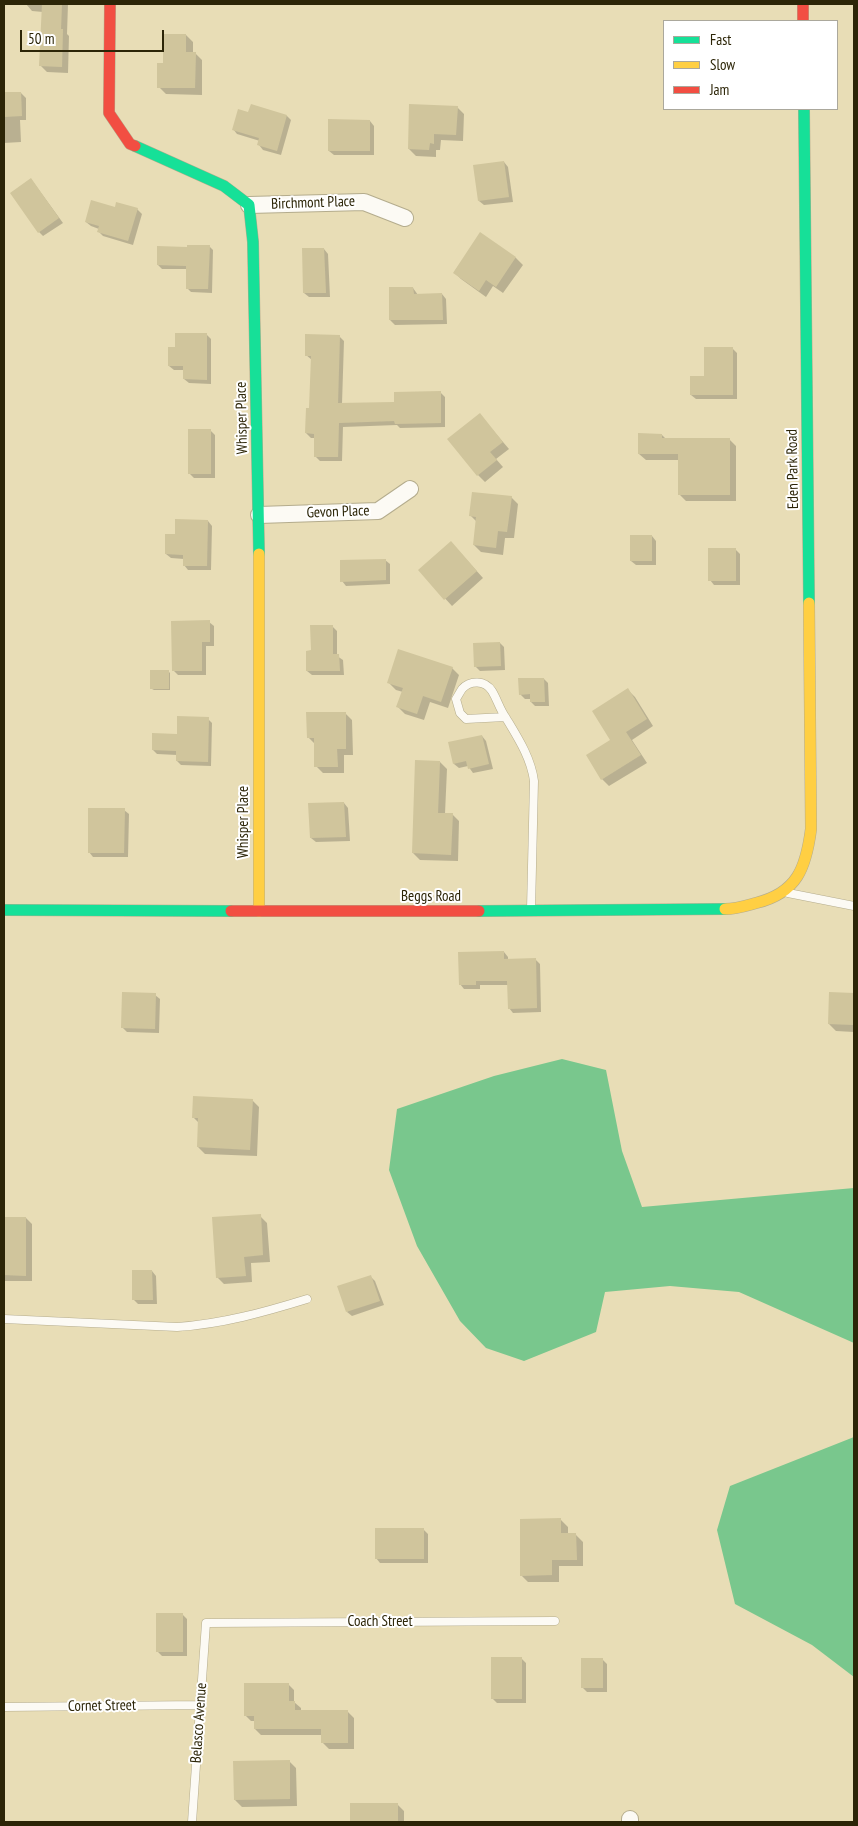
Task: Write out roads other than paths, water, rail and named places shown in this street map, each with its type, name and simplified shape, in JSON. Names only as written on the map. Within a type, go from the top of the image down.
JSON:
[{"type":"street","points":[[110,4],[109,113],[130,144],[224,186],[249,205]]},
{"type":"street","points":[[803,4],[803,20]]},
{"type":"street","name":"Eden Park Road","points":[[804,110],[811,830]]},
{"type":"street","name":"Birchmont Place","points":[[249,205],[364,202],[405,218]]},
{"type":"street","name":"Whisper Place","points":[[249,205],[253,242],[258,515],[259,911]]},
{"type":"street","name":"Gevon Place","points":[[258,515],[378,511],[410,489]]},
{"type":"street","name":"Beggs Road","points":[[4,910],[530,911],[733,909],[772,899],[795,882],[808,853],[811,830]]},
{"type":"lane","points":[[505,717],[466,719],[460,713],[456,699],[463,688],[474,682],[483,683],[491,688],[533,769],[530,911]]},
{"type":"lane","points":[[781,892],[854,906]]},
{"type":"lane","points":[[4,1320],[178,1327],[200,1325],[265,1312],[307,1299]]},
{"type":"lane","name":"Coach Street","points":[[206,1623],[555,1621]]},
{"type":"lane","name":"Belasco Avenue","points":[[192,1822],[206,1623]]},
{"type":"lane","name":"Cornet Street","points":[[4,1707],[201,1705]]}]
